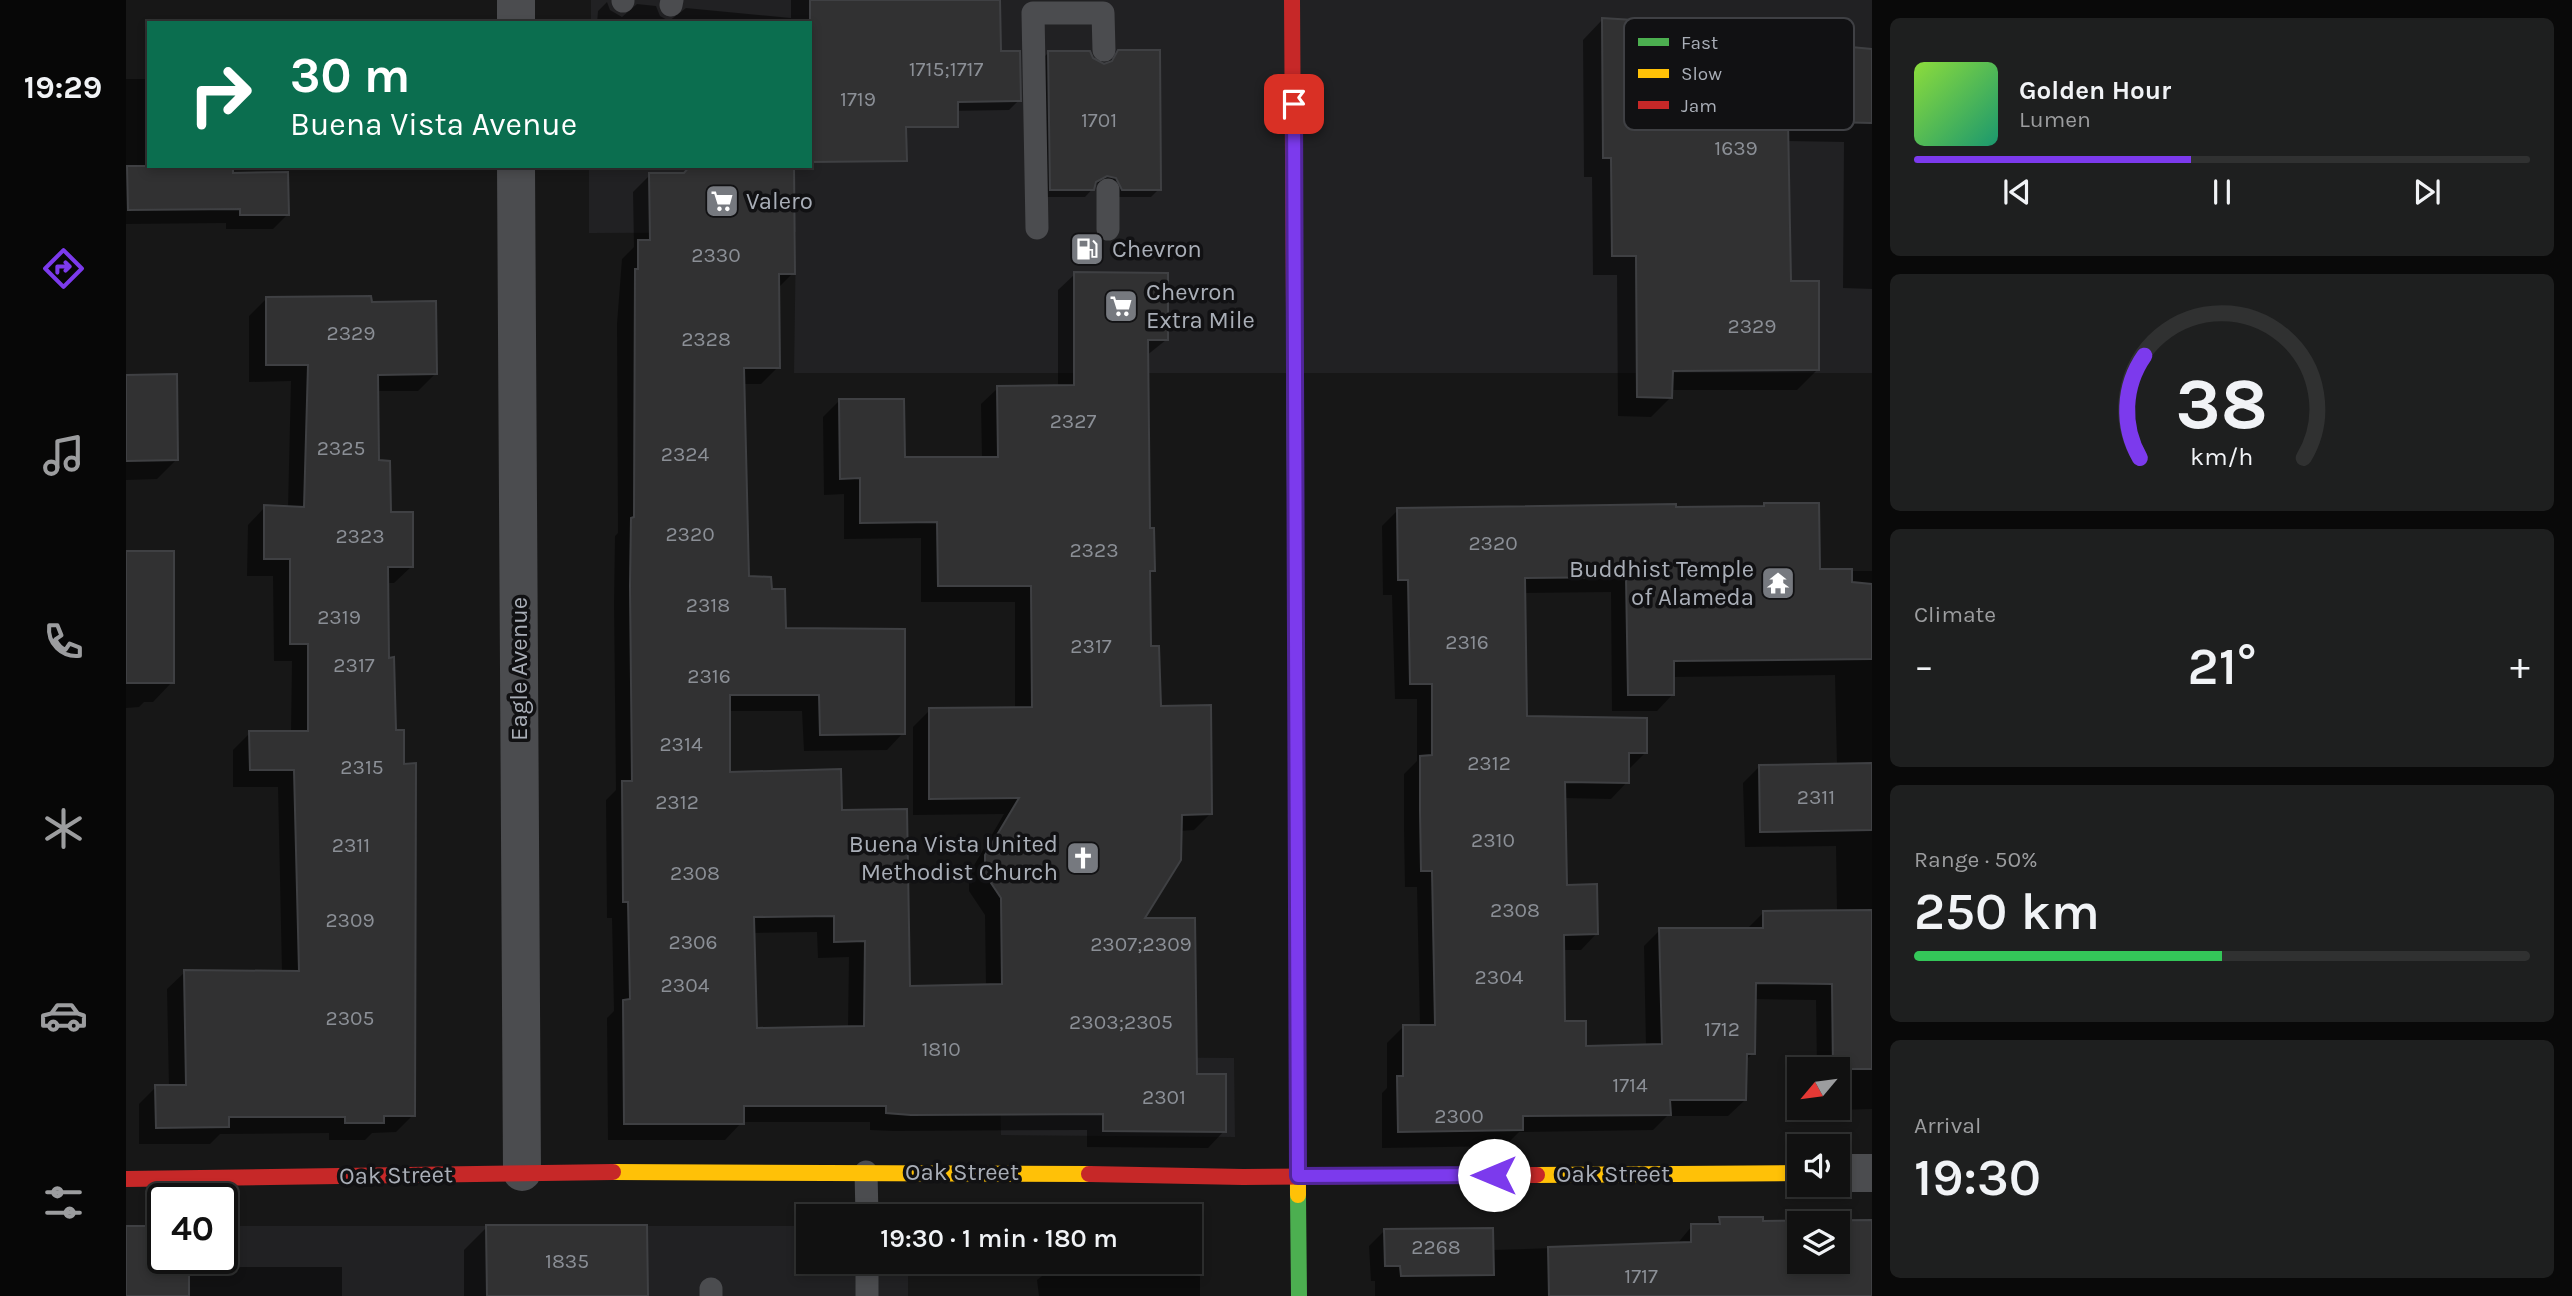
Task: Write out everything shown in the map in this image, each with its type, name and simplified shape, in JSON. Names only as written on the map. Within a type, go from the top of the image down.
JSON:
[{"type":"street","points":[[516,0],[516,21]]},
{"type":"street","points":[[1293,0],[1299,1296]]},
{"type":"street","name":"Eagle Avenue","points":[[516,168],[522,1172]]},
{"type":"street","name":"Oak Street","points":[[126,1179],[522,1172],[866,1171],[1298,1176],[1787,1173]]},
{"type":"street","points":[[1850,1173],[1872,1173]]},
{"type":"lane","points":[[1037,228],[1033,13],[1103,13],[1104,50]]},
{"type":"lane","points":[[1108,190],[1108,229]]},
{"type":"lane","points":[[866,1171],[867,1204]]},
{"type":"lane","points":[[867,1274],[867,1296]]},
{"type":"shaded area","points":[[591,0],[1872,0],[1872,373],[794,373],[796,232],[589,233],[589,168],[812,168],[812,21],[591,21]]},
{"type":"shaded area","points":[[999,1056],[1234,1058],[1235,1137],[1001,1135]]},
{"type":"shaded area","points":[[238,1226],[796,1226],[796,1274],[908,1274],[908,1296],[126,1296],[147,1274],[238,1274]]},
{"type":"building","points":[[810,0],[1000,0],[1001,51],[1020,51],[1021,101],[958,102],[958,127],[906,127],[907,161],[812,162]]},
{"type":"building","points":[[1602,18],[1624,19],[1624,130],[1788,130],[1791,281],[1819,281],[1819,370],[1673,371],[1672,398],[1637,397],[1636,256],[1612,256],[1611,158],[1603,158]]},
{"type":"building","points":[[1854,47],[1872,49],[1872,123],[1854,123]]},
{"type":"building","points":[[1118,50],[1160,50],[1161,190],[1122,190],[1116,178],[1107,176],[1096,182],[1094,190],[1050,190],[1048,51],[1090,51],[1093,58],[1104,64],[1112,61]]},
{"type":"building","points":[[127,166],[233,168],[233,173],[288,172],[289,215],[240,215],[240,209],[128,210]]},
{"type":"building","points":[[688,168],[794,168],[795,274],[779,274],[780,368],[744,368],[749,576],[771,577],[772,589],[785,589],[786,628],[905,629],[905,734],[820,735],[819,695],[730,695],[730,772],[841,769],[842,810],[907,809],[910,986],[1002,984],[1001,898],[985,874],[985,855],[1019,798],[929,799],[929,708],[1032,707],[1031,586],[938,586],[937,522],[860,523],[860,478],[840,479],[839,399],[904,399],[905,457],[998,457],[997,386],[1074,385],[1074,272],[1168,273],[1168,340],[1148,340],[1150,528],[1154,528],[1155,571],[1150,571],[1151,646],[1159,646],[1161,706],[1211,705],[1212,814],[1182,815],[1181,860],[1145,918],[1195,918],[1197,1074],[1226,1074],[1226,1132],[1103,1131],[1103,1114],[911,1115],[886,1113],[886,1106],[744,1106],[744,1124],[624,1124],[623,1000],[630,999],[628,902],[623,902],[622,781],[632,781],[630,586],[631,518],[634,517],[635,269],[638,269],[638,240],[650,240],[649,173],[684,173]],"holes":[[[834,916],[834,942],[865,941],[864,1026],[757,1028],[754,917]]]},
{"type":"building","points":[[371,296],[372,302],[436,301],[437,374],[378,375],[379,460],[390,461],[391,512],[413,512],[413,567],[388,567],[389,658],[394,657],[396,730],[404,730],[404,764],[416,763],[415,1116],[384,1116],[384,1123],[345,1123],[345,1117],[229,1117],[229,1127],[156,1128],[155,1085],[186,1085],[184,970],[299,971],[294,770],[250,770],[249,731],[308,731],[308,644],[290,644],[290,559],[264,559],[264,505],[304,507],[308,365],[266,365],[266,297]]},
{"type":"building","points":[[177,374],[178,460],[126,461],[126,375]]},
{"type":"building","points":[[1764,503],[1819,503],[1820,569],[1852,569],[1852,582],[1872,584],[1872,659],[1674,661],[1674,695],[1628,695],[1626,577],[1525,578],[1527,716],[1647,718],[1647,753],[1629,753],[1629,783],[1565,782],[1567,885],[1597,884],[1598,934],[1564,935],[1565,1021],[1586,1021],[1586,1046],[1662,1044],[1659,928],[1763,928],[1763,911],[1872,910],[1872,1069],[1850,1069],[1850,1057],[1833,1057],[1832,984],[1756,983],[1755,1054],[1747,1054],[1746,1100],[1670,1100],[1671,1115],[1523,1116],[1523,1130],[1398,1132],[1397,1076],[1403,1076],[1403,1025],[1435,1025],[1432,871],[1421,871],[1420,811],[1420,756],[1432,755],[1432,684],[1410,684],[1408,580],[1398,580],[1397,508],[1676,504],[1676,507],[1764,506]]},
{"type":"building","points":[[126,551],[174,551],[174,683],[126,683]]},
{"type":"building","points":[[1872,763],[1872,830],[1760,832],[1759,765]]},
{"type":"building","points":[[1719,1217],[1763,1217],[1763,1221],[1787,1221],[1787,1274],[1850,1274],[1850,1220],[1872,1220],[1872,1296],[1549,1296],[1548,1247],[1691,1242],[1691,1224],[1720,1224]]},
{"type":"building","points":[[486,1225],[647,1225],[648,1296],[487,1296]]},
{"type":"building","points":[[126,1226],[147,1226],[147,1274],[189,1274],[189,1296],[126,1296]]},
{"type":"building","points":[[1493,1228],[1494,1275],[1401,1276],[1400,1266],[1385,1266],[1384,1229]]},
{"type":"traffic: fast","points":[[1294,313],[1297,860]]},
{"type":"traffic: fast","points":[[1298,1195],[1299,1296]]},
{"type":"traffic: slow","points":[[1297,860],[1298,1195]]},
{"type":"traffic: slow","points":[[613,1172],[1089,1174]]},
{"type":"traffic: slow","points":[[1537,1175],[1787,1173]]},
{"type":"traffic: jam","points":[[1292,0],[1294,313]]},
{"type":"traffic: jam","points":[[126,1179],[613,1172]]},
{"type":"traffic: jam","points":[[1089,1174],[1243,1177],[1537,1175]]},
{"type":"place","name":"Valero","points":[[722,201]]},
{"type":"place","name":"Chevron","points":[[1087,249]]},
{"type":"place","name":"Chevron Extra Mile","points":[[1121,306]]},
{"type":"place","name":"Buddhist Temple of Alameda","points":[[1778,583]]},
{"type":"place","name":"Buena Vista United Methodist Church","points":[[1083,858]]},
{"type":"route","points":[[1294,104],[1298,1176],[1494,1175]]}]
